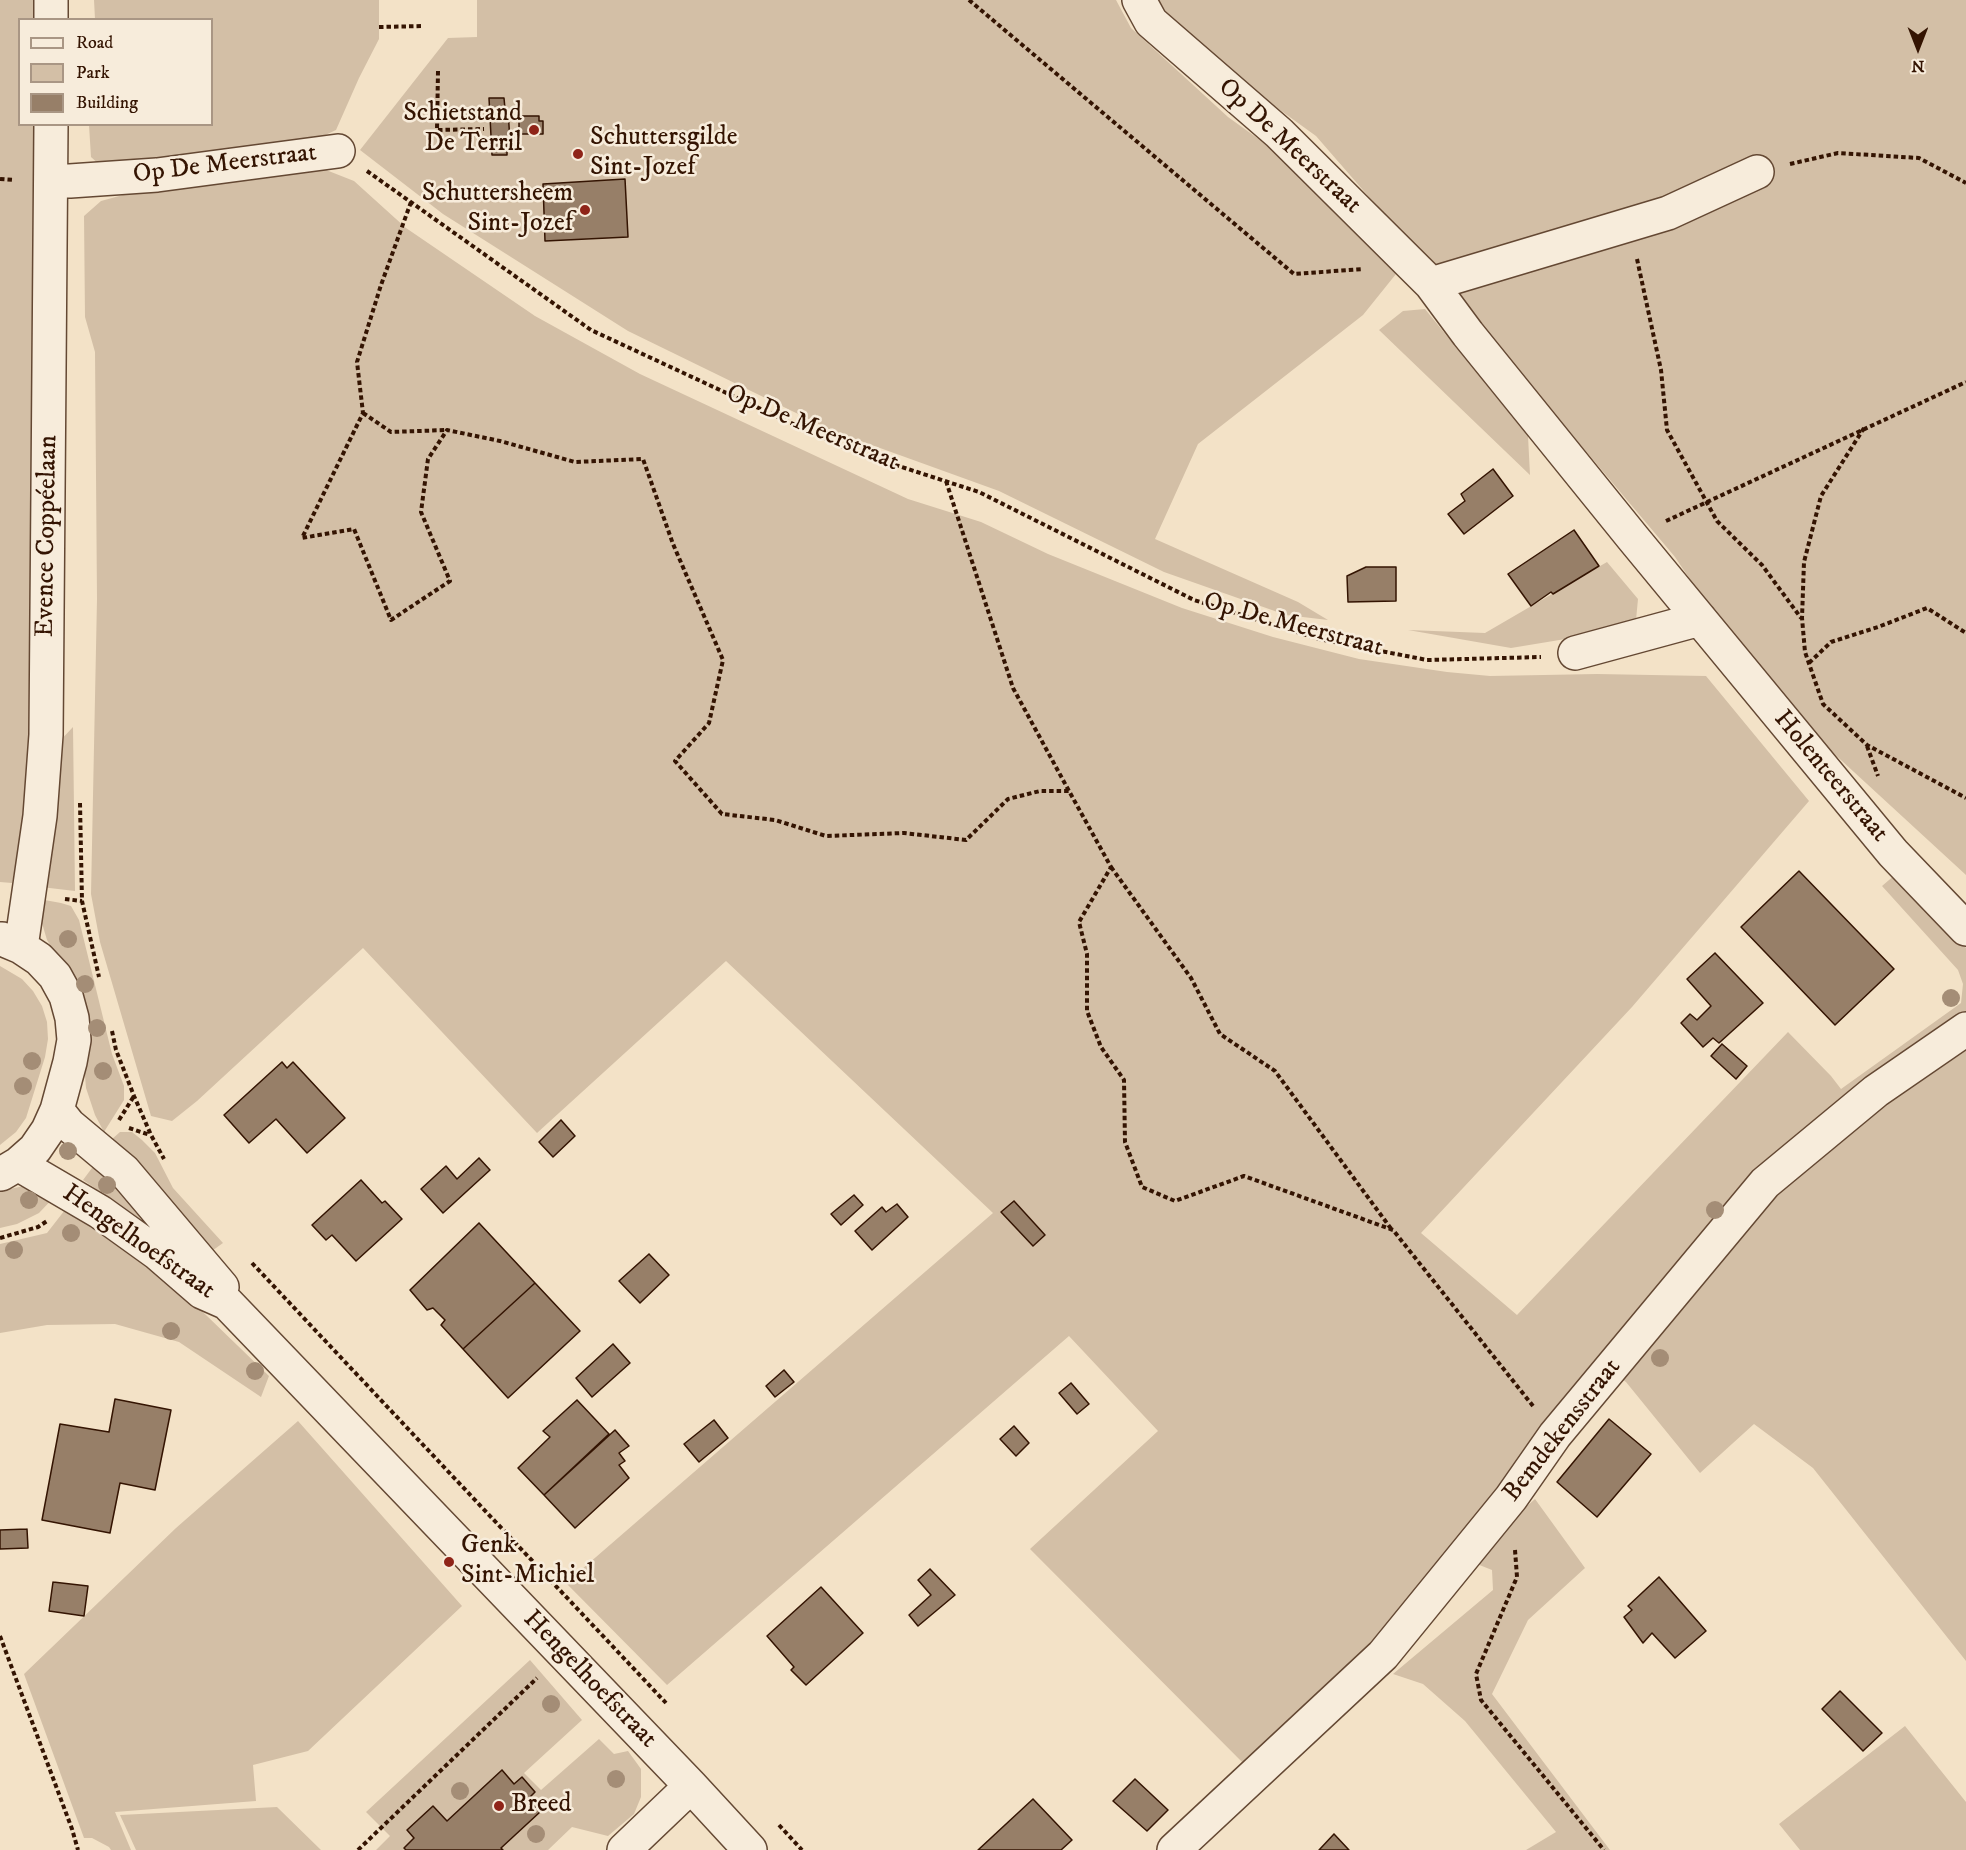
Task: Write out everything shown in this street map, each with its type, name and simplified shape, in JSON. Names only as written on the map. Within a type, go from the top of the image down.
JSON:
[{"type":"street","points":[[51,0],[51,18]]},
{"type":"street","name":"Op De Meerstraat","points":[[1139,0],[1151,22],[1278,133],[1431,284],[1468,334],[1700,619]]},
{"type":"street","name":"Evence Coppéelaan","points":[[9,1170],[35,1149],[48,1130],[57,1110],[74,1040],[72,1018],[66,996],[55,976],[39,959],[10,942],[40,816],[46,735],[51,126]]},
{"type":"street","name":"Op De Meerstraat","points":[[51,180],[70,181],[157,175],[339,151]]},
{"type":"street","points":[[1431,284],[1668,213],[1757,172]]},
{"type":"street","points":[[1575,653],[1700,619]]},
{"type":"street","name":"Holenteerstraat","points":[[1700,619],[1893,853],[1966,929]]},
{"type":"street","name":"Bemdekensstraat","points":[[1174,1850],[1383,1654],[1511,1498],[1555,1435],[1765,1183],[1876,1091],[1966,1029]]},
{"type":"street","name":"Hengelhoefstraat","points":[[57,1110],[69,1125],[124,1171],[221,1284],[227,1303]]},
{"type":"street","name":"Hengelhoefstraat","points":[[9,1170],[100,1212],[157,1252],[202,1292],[227,1303],[750,1850]]},
{"type":"street","points":[[624,1850],[691,1786]]},
{"type":"path","points":[[969,0],[1294,273],[1364,269]]},
{"type":"path","points":[[379,27],[423,26]]},
{"type":"path","points":[[438,71],[437,130],[484,129]]},
{"type":"path","name":"Op De Meerstraat","points":[[339,151],[591,330],[849,450],[979,492],[1194,600],[1319,639],[1427,660],[1545,657],[1575,653]]},
{"type":"path","points":[[1757,172],[1838,153],[1920,158],[1966,183]]},
{"type":"path","points":[[411,202],[381,285],[357,362],[363,412],[302,538],[354,529],[391,620],[450,581],[421,512],[428,459],[447,430]]},
{"type":"path","points":[[1630,225],[1661,370],[1667,430],[1717,521],[1762,566],[1802,618]]},
{"type":"path","points":[[1633,538],[1966,382]]},
{"type":"path","points":[[363,412],[391,432],[447,430],[500,441],[575,462],[643,459],[673,544],[723,660],[709,723],[675,761],[722,814],[775,820],[826,836],[904,833],[966,840],[1008,800],[1040,791],[1069,791]]},
{"type":"path","points":[[1864,428],[1821,496],[1804,562],[1802,618],[1805,652],[1823,704],[1867,745],[1966,798]]},
{"type":"path","points":[[946,481],[1013,687],[1110,867],[1191,978],[1220,1034],[1275,1071],[1393,1230],[1555,1435]]},
{"type":"path","points":[[1809,663],[1831,642],[1927,608],[1966,633]]},
{"type":"path","points":[[1110,867],[1079,922],[1088,954],[1087,1011],[1101,1047],[1124,1080],[1125,1142],[1142,1187],[1175,1201],[1244,1176],[1393,1230]]},
{"type":"path","points":[[114,1130],[134,1096],[151,1136]]},
{"type":"path","points":[[0,1238],[38,1227],[49,1220]]},
{"type":"path","points":[[248,1259],[673,1711]]},
{"type":"path","points":[[1511,1498],[1517,1576],[1476,1674],[1481,1701],[1604,1850]]},
{"type":"path","points":[[0,1636],[78,1850]]},
{"type":"path","points":[[358,1850],[541,1674]]},
{"type":"path","points":[[772,1818],[802,1850]]},
{"type":"green space","points":[[0,0],[36,0],[36,18],[18,18],[18,126],[36,126],[32,722],[22,833],[12,883],[0,882]]},
{"type":"green space","points":[[94,0],[379,0],[379,39],[336,130],[302,146],[102,167],[91,157],[89,126],[213,126],[213,18],[95,18]]},
{"type":"green space","points":[[477,0],[1116,0],[1131,28],[1228,117],[1292,163],[1382,253],[1396,274],[1363,315],[1198,444],[1155,539],[1298,602],[1328,620],[1286,615],[1164,572],[999,491],[833,431],[628,331],[443,214],[360,150],[448,38],[477,37]]},
{"type":"green space","points":[[1156,0],[1966,0],[1966,875],[1792,715],[1742,657],[1675,557],[1455,296],[1316,136],[1262,97],[1165,14]]},
{"type":"green space","points":[[321,168],[354,181],[406,228],[535,316],[640,374],[908,499],[981,522],[1048,554],[1182,608],[1273,637],[1359,659],[1447,672],[1490,676],[1597,674],[1706,676],[1809,801],[1632,1007],[1421,1233],[1517,1315],[1788,1032],[1841,1089],[1961,1003],[1963,984],[1958,970],[1882,886],[1896,874],[1966,948],[1966,1015],[1850,1101],[1385,1641],[1250,1770],[1030,1549],[1158,1431],[1069,1336],[667,1685],[566,1583],[993,1213],[726,961],[537,1133],[363,948],[197,1101],[172,1121],[151,1116],[100,942],[91,894],[97,599],[95,352],[85,317],[84,216],[101,201],[134,192]]},
{"type":"green space","points":[[1425,309],[1528,436],[1530,475],[1379,330],[1403,311]]},
{"type":"green space","points":[[1607,562],[1638,599],[1636,620],[1626,629],[1511,648],[1408,630],[1485,633]]},
{"type":"green space","points":[[73,727],[75,891],[41,887],[57,744]]},
{"type":"green space","points":[[39,899],[71,906],[79,920],[112,1054],[124,1086],[124,1100],[104,1132],[95,1115],[86,1088],[78,990],[47,940],[39,913]]},
{"type":"green space","points":[[0,966],[22,979],[33,991],[42,1006],[47,1022],[48,1039],[45,1057],[26,1118],[16,1132],[0,1145]]},
{"type":"green space","points":[[1966,1042],[1966,1661],[1813,1468],[1754,1424],[1700,1473],[1626,1382],[1614,1373],[1763,1198]]},
{"type":"green space","points":[[120,1132],[132,1132],[155,1153],[173,1188],[223,1243],[209,1253],[111,1140]]},
{"type":"green space","points":[[98,1160],[146,1219],[142,1220],[83,1180]]},
{"type":"green space","points":[[29,1185],[58,1193],[39,1213],[17,1224],[0,1228],[0,1191]]},
{"type":"green space","points":[[68,1206],[175,1285],[269,1376],[261,1397],[179,1342],[115,1324],[47,1325],[0,1333],[0,1244],[47,1233]]},
{"type":"green space","points":[[298,1421],[462,1606],[308,1751],[253,1765],[256,1801],[115,1812],[131,1850],[111,1850],[92,1838],[84,1838],[24,1674],[176,1528]]},
{"type":"green space","points":[[1535,1499],[1585,1568],[1528,1620],[1492,1694],[1610,1850],[1526,1850],[1556,1832],[1465,1721],[1423,1684],[1393,1674],[1493,1590],[1492,1570],[1467,1560]]},
{"type":"green space","points":[[530,1660],[582,1720],[524,1773],[541,1790],[599,1739],[614,1754],[628,1751],[641,1769],[641,1797],[634,1814],[608,1836],[572,1827],[548,1850],[376,1850],[390,1836],[366,1812]]},
{"type":"green space","points":[[1905,1726],[1966,1802],[1966,1850],[1800,1850],[1779,1824]]},
{"type":"green space","points":[[277,1807],[321,1850],[136,1850],[120,1815]]},
{"type":"building","points":[[489,98],[504,98],[505,109],[508,109],[510,142],[507,142],[507,155],[492,155]]},
{"type":"building","points":[[519,116],[539,116],[539,121],[543,121],[543,134],[519,134]]},
{"type":"building","name":"Schuttersheem Sint-Jozef","points":[[625,179],[628,237],[545,241],[543,184]]},
{"type":"building","points":[[1493,469],[1513,496],[1464,534],[1448,514],[1465,501],[1461,494]]},
{"type":"building","points":[[1574,530],[1599,566],[1553,594],[1551,592],[1531,606],[1508,574]]},
{"type":"building","points":[[1366,567],[1396,567],[1396,601],[1348,602],[1347,576]]},
{"type":"building","points":[[1799,871],[1894,969],[1835,1025],[1741,927]]},
{"type":"building","points":[[1715,953],[1763,1003],[1719,1043],[1713,1038],[1703,1047],[1681,1023],[1690,1014],[1697,1020],[1711,1006],[1687,979]]},
{"type":"building","points":[[1722,1044],[1747,1066],[1736,1079],[1711,1056]]},
{"type":"building","points":[[282,1062],[287,1068],[293,1062],[345,1118],[307,1153],[276,1119],[249,1143],[224,1115]]},
{"type":"building","points":[[561,1120],[575,1136],[553,1157],[539,1142]]},
{"type":"building","points":[[479,1158],[490,1170],[443,1213],[421,1189],[446,1166],[457,1179]]},
{"type":"building","points":[[361,1180],[382,1203],[385,1201],[402,1219],[356,1261],[332,1235],[326,1240],[312,1225]]},
{"type":"building","points":[[854,1195],[863,1205],[841,1225],[831,1214]]},
{"type":"building","points":[[1014,1201],[1045,1235],[1033,1246],[1001,1212]]},
{"type":"building","points":[[897,1204],[908,1217],[872,1250],[855,1231],[882,1207],[886,1212]]},
{"type":"building","points":[[479,1223],[535,1283],[463,1349],[441,1325],[445,1320],[433,1308],[427,1310],[410,1290]]},
{"type":"building","points":[[649,1254],[669,1275],[640,1303],[619,1281]]},
{"type":"building","points":[[535,1283],[580,1331],[508,1398],[463,1349]]},
{"type":"building","points":[[613,1344],[630,1363],[592,1397],[576,1378]]},
{"type":"building","points":[[784,1370],[794,1382],[775,1397],[766,1386]]},
{"type":"building","points":[[1071,1383],[1089,1404],[1077,1414],[1059,1393]]},
{"type":"building","points":[[115,1399],[171,1410],[155,1490],[120,1483],[110,1533],[42,1520],[60,1424],[109,1432]]},
{"type":"building","points":[[577,1400],[609,1434],[544,1495],[518,1468],[550,1437],[543,1431]]},
{"type":"building","points":[[1609,1419],[1651,1454],[1597,1517],[1557,1482]]},
{"type":"building","points":[[714,1420],[728,1438],[699,1462],[684,1444]]},
{"type":"building","points":[[1014,1426],[1029,1443],[1016,1456],[1000,1439]]},
{"type":"building","points":[[615,1430],[629,1446],[619,1453],[625,1461],[619,1465],[629,1478],[575,1528],[544,1495]]},
{"type":"building","points":[[27,1529],[28,1548],[0,1549],[0,1530]]},
{"type":"building","points":[[930,1569],[955,1595],[918,1626],[909,1615],[931,1595],[918,1580]]},
{"type":"building","points":[[1659,1577],[1706,1631],[1675,1658],[1652,1633],[1643,1643],[1624,1617],[1632,1610],[1628,1606]]},
{"type":"building","points":[[53,1582],[88,1586],[84,1616],[49,1611]]},
{"type":"building","points":[[821,1587],[863,1633],[806,1685],[791,1670],[794,1667],[767,1636]]},
{"type":"building","points":[[1840,1691],[1882,1733],[1863,1751],[1822,1709]]},
{"type":"building","points":[[502,1770],[514,1784],[522,1777],[535,1792],[528,1799],[540,1812],[501,1848],[503,1850],[406,1850],[404,1848],[414,1838],[407,1830],[433,1806],[447,1821]]},
{"type":"building","points":[[1135,1779],[1168,1810],[1147,1831],[1113,1801]]},
{"type":"building","points":[[1033,1799],[1072,1840],[1061,1850],[978,1850]]},
{"type":"building","points":[[1334,1834],[1349,1850],[1319,1850]]},
{"type":"place","name":"Schietstand De Terril","points":[[534,130]]},
{"type":"place","name":"Schuttersgilde Sint-Jozef","points":[[578,154]]},
{"type":"place","name":"Schuttersheem Sint-Jozef","points":[[585,210]]},
{"type":"place","name":"Genk Sint-Michiel","points":[[449,1562]]},
{"type":"place","name":"Breed","points":[[499,1806]]}]
